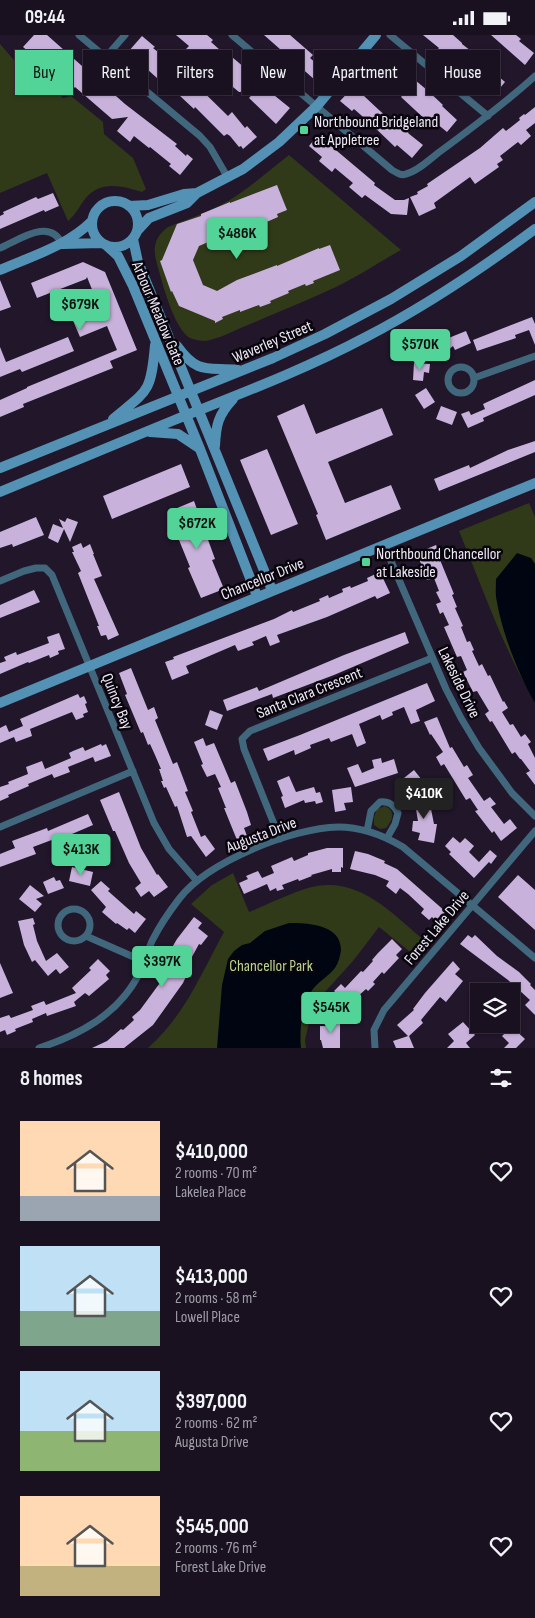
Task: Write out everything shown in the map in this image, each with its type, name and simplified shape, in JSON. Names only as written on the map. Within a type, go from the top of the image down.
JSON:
[{"type":"street","points":[[79,35],[95,50]]},
{"type":"street","points":[[112,50],[125,35]]},
{"type":"street","points":[[232,35],[392,170],[401,175],[416,169],[488,116],[535,76]]},
{"type":"street","points":[[62,244],[123,246],[149,218],[187,203],[197,193],[243,169],[280,141],[317,106],[376,35]]},
{"type":"street","points":[[390,35],[488,116]]},
{"type":"street","points":[[148,94],[200,136],[210,147],[228,178]]},
{"type":"street","points":[[129,206],[148,205],[184,194],[197,193]]},
{"type":"street","points":[[0,270],[62,244],[92,221],[98,209],[109,201],[120,201],[129,206],[136,215],[135,235]]},
{"type":"street","name":"Waverley Street","points":[[0,468],[241,371],[320,336],[391,299],[461,256],[535,202]]},
{"type":"street","points":[[92,221],[95,235],[104,244]]},
{"type":"street","points":[[0,492],[236,396],[321,359],[398,320],[482,268],[535,229]]},
{"type":"street","points":[[0,248],[40,231],[50,231],[59,237],[62,244]]},
{"type":"street","name":"Arbour Meadow Gate","points":[[135,235],[138,262],[272,590]]},
{"type":"street","name":"Arbour Meadow Gate","points":[[104,244],[118,256],[126,272],[200,449],[257,596]]},
{"type":"street","points":[[169,335],[188,359],[199,367],[210,370],[241,371]]},
{"type":"street","points":[[105,425],[138,399],[145,391],[152,374],[156,342]]},
{"type":"street","points":[[474,378],[535,356]]},
{"type":"street","points":[[215,450],[218,421],[224,410],[236,396]]},
{"type":"street","points":[[145,432],[178,434],[200,449]]},
{"type":"street","name":"Chancellor Drive","points":[[0,703],[535,483]]},
{"type":"street","name":"Lakeside Drive","points":[[384,545],[446,689],[479,748],[512,793],[535,816]]},
{"type":"street","name":"Quincy Bay","points":[[0,581],[30,570],[45,569],[52,575],[154,823],[169,849],[197,881]]},
{"type":"street","name":"Santa Clara Crescent","points":[[280,839],[244,749],[242,739],[250,731],[432,657]]},
{"type":"street","points":[[0,827],[133,771]]},
{"type":"street","points":[[367,831],[372,811],[380,802],[391,803],[398,813],[395,824],[387,838]]},
{"type":"street","name":"Augusta Drive","points":[[39,1048],[72,1036],[85,1029],[102,1018],[129,991],[164,921],[180,898],[197,881],[224,863],[280,839],[328,828],[353,828],[367,831],[387,838],[403,847],[535,958]]},
{"type":"street","name":"Forest Lake Drive","points":[[375,1048],[374,1030],[384,1010],[535,831]]},
{"type":"street","points":[[70,909],[82,911],[87,915],[90,922],[89,931],[86,935],[80,940],[75,941],[65,939],[60,934],[58,927],[61,915],[70,909]]},
{"type":"street","points":[[86,935],[144,962]]},
{"type":"green space","points":[[0,44],[15,60],[15,95],[59,95],[63,98],[71,96],[103,122],[104,134],[133,158],[146,189],[142,192],[112,186],[98,189],[85,199],[68,221],[47,173],[0,193]]},
{"type":"green space","points":[[289,155],[401,250],[335,288],[227,334],[205,341],[190,338],[180,327],[165,293],[155,257],[155,244],[158,238],[168,227],[207,212],[228,201]]},
{"type":"green space","points":[[529,503],[535,517],[535,702],[503,639],[459,531]]},
{"type":"green space","points":[[385,806],[391,810],[392,819],[386,828],[380,829],[374,825],[374,817],[377,809]]},
{"type":"green space","name":"Chancellor Park","points":[[233,873],[249,912],[301,890],[333,885],[362,893],[376,901],[425,941],[414,955],[379,927],[353,961],[313,1005],[305,1040],[306,1048],[148,1048],[182,1008],[224,932],[191,904],[212,885]]},
{"type":"shaded area","points":[[517,553],[531,558],[535,564],[535,703],[512,654],[499,614],[496,596],[496,579]]},
{"type":"shaded area","points":[[289,923],[313,925],[329,930],[340,941],[341,950],[335,968],[315,986],[306,1002],[300,1033],[301,1048],[217,1048],[222,985],[228,959],[234,951],[242,945],[250,943],[265,931]]},
{"type":"building","points":[[34,35],[47,35],[64,50],[26,50],[23,47]]},
{"type":"building","points":[[176,35],[207,35],[213,40],[211,42],[220,50],[187,50],[186,49],[189,46]]},
{"type":"building","points":[[264,35],[290,35],[313,55],[310,58],[314,61],[314,79],[304,70],[304,50],[281,50]]},
{"type":"building","points":[[423,35],[453,35],[470,50],[439,50]]},
{"type":"building","points":[[491,35],[516,35],[521,39],[519,41],[534,53],[525,65]]},
{"type":"building","points":[[142,36],[155,47],[153,48],[158,52],[158,79],[148,70],[148,50],[130,50]]},
{"type":"building","points":[[232,57],[242,65],[242,92],[239,92],[232,86]]},
{"type":"building","points":[[73,58],[83,67],[83,94],[74,88]]},
{"type":"building","points":[[500,78],[505,82],[500,88]]},
{"type":"building","points":[[416,81],[426,89],[426,95],[432,95],[457,120],[447,132],[431,119],[428,122],[401,97],[403,95],[416,95]]},
{"type":"building","points":[[84,95],[115,95],[177,144],[175,146],[186,156],[187,154],[193,159],[180,175],[169,166],[171,164],[150,147],[134,136],[130,142],[117,131],[128,117],[112,119]]},
{"type":"building","points":[[179,95],[207,95],[228,116],[232,112],[245,128],[247,126],[257,137],[243,149],[230,136],[227,134],[224,136],[195,107],[194,109]]},
{"type":"building","points":[[252,95],[274,95],[290,108],[276,124],[249,98]]},
{"type":"building","points":[[346,95],[365,95],[395,124],[398,121],[409,131],[408,133],[423,145],[412,158],[397,145],[395,147],[354,109],[352,111],[340,101]]},
{"type":"building","points":[[535,107],[535,123],[526,130],[531,136],[521,145],[518,142],[500,156],[503,160],[497,164],[499,167],[475,184],[470,177],[434,203],[436,208],[419,216],[410,197],[418,194],[417,192],[428,186],[427,184],[480,148],[503,128],[506,131],[520,120],[519,118]]},
{"type":"building","points":[[318,135],[375,183],[374,185],[395,200],[409,198],[407,215],[391,214],[365,195],[362,198],[349,187],[353,183],[335,168],[332,172],[319,161],[322,157],[309,146]]},
{"type":"building","points":[[277,185],[287,210],[277,214],[278,217],[232,237],[214,243],[213,240],[199,246],[193,260],[203,285],[217,291],[237,280],[330,245],[340,270],[313,281],[314,283],[306,286],[305,284],[288,291],[289,293],[270,301],[271,303],[240,312],[240,310],[222,317],[223,319],[215,323],[215,321],[179,306],[171,292],[160,261],[177,224]]},
{"type":"building","points":[[53,193],[59,206],[45,212],[44,210],[0,229],[0,216],[4,214],[3,212],[36,197],[38,199]]},
{"type":"building","points":[[83,262],[105,272],[137,350],[110,361],[113,368],[23,404],[24,407],[0,417],[0,400],[117,350],[107,326],[80,337],[68,309],[95,297],[87,277],[37,298],[31,283]]},
{"type":"building","points":[[0,280],[11,307],[0,311]]},
{"type":"building","points":[[532,317],[535,324],[535,345],[529,330],[515,335],[516,338],[477,351],[473,340]]},
{"type":"building","points":[[466,331],[471,343],[455,350],[453,346],[434,361],[425,349],[439,339],[441,341]]},
{"type":"building","points":[[68,337],[74,351],[22,372],[20,369],[0,377],[0,347],[6,362]]},
{"type":"building","points":[[414,363],[430,364],[429,373],[424,372],[423,381],[413,380]]},
{"type":"building","points":[[535,380],[535,395],[483,418],[484,421],[468,428],[461,414],[469,411],[471,415],[485,409],[483,404]]},
{"type":"building","points":[[426,388],[435,402],[424,409],[415,395]]},
{"type":"building","points":[[304,404],[316,434],[382,408],[393,435],[328,462],[345,503],[391,485],[401,509],[326,540],[316,515],[318,514],[277,416]]},
{"type":"building","points":[[441,406],[457,412],[452,425],[436,419]]},
{"type":"building","points":[[535,441],[535,452],[439,491],[434,479],[469,465],[470,468],[508,450]]},
{"type":"building","points":[[267,449],[298,524],[271,535],[240,460]]},
{"type":"building","points":[[181,464],[190,487],[112,519],[103,496]]},
{"type":"building","points":[[194,501],[215,559],[212,560],[224,589],[201,598],[188,568],[190,567],[170,511]]},
{"type":"building","points":[[36,517],[44,535],[13,547],[12,544],[0,548],[0,532]]},
{"type":"building","points":[[67,518],[78,522],[70,542],[64,529],[58,543],[48,538],[53,524],[63,528],[59,519],[65,522]]},
{"type":"building","points":[[81,543],[83,548],[90,544],[102,576],[94,579],[119,635],[108,640],[106,635],[101,636],[97,626],[99,626],[78,573],[81,571],[72,552],[74,552],[72,547]]},
{"type":"building","points":[[436,545],[440,554],[438,555],[454,594],[452,595],[457,607],[455,608],[463,626],[461,627],[467,642],[470,641],[474,650],[472,651],[479,666],[482,664],[488,676],[490,675],[503,702],[508,708],[502,712],[510,725],[513,724],[521,737],[525,734],[531,742],[528,744],[535,758],[535,785],[526,773],[530,771],[515,752],[512,754],[492,721],[490,722],[485,714],[489,711],[477,691],[473,692],[463,672],[467,670],[461,656],[457,657],[444,627],[449,625],[443,612],[440,614],[436,604],[441,602],[436,592],[439,591],[434,578],[427,580],[417,553]]},
{"type":"building","points":[[380,572],[390,593],[377,599],[375,596],[327,617],[277,635],[280,642],[270,646],[266,636],[252,642],[254,645],[238,651],[235,645],[186,666],[189,673],[172,680],[165,662],[174,659],[173,657],[274,619],[292,610],[293,612],[320,601],[319,599],[328,595],[329,598],[343,592],[342,589],[350,586],[351,588],[368,581],[367,578]]},
{"type":"building","points":[[34,590],[40,602],[0,618],[0,605]]},
{"type":"building","points":[[405,632],[409,643],[334,675],[273,698],[272,694],[227,711],[223,700],[257,687],[259,691],[344,655]]},
{"type":"building","points":[[59,633],[65,649],[58,651],[59,654],[50,658],[49,655],[28,662],[0,674],[0,663],[6,661],[4,657],[16,652],[17,655],[49,643],[47,637]]},
{"type":"building","points":[[131,668],[148,710],[154,707],[158,718],[155,720],[173,764],[177,762],[188,791],[185,792],[193,811],[191,812],[201,837],[205,835],[215,849],[206,857],[191,836],[187,837],[177,806],[175,807],[166,787],[164,788],[161,781],[163,781],[159,769],[161,769],[155,755],[150,744],[148,745],[143,732],[141,733],[125,695],[127,694],[119,673]]},
{"type":"building","points":[[427,683],[435,701],[416,710],[420,721],[411,724],[404,707],[392,712],[393,715],[382,720],[380,715],[359,724],[366,743],[357,747],[352,734],[331,742],[329,738],[310,745],[311,748],[295,755],[294,750],[268,761],[263,749]]},
{"type":"building","points":[[78,694],[80,698],[84,696],[87,703],[85,704],[88,712],[83,714],[84,717],[76,720],[72,712],[30,729],[32,736],[16,742],[14,737],[0,743],[0,728],[6,725],[9,732],[23,726],[20,719]]},
{"type":"building","points":[[210,710],[223,715],[217,730],[205,725]]},
{"type":"building","points":[[437,717],[450,748],[452,747],[464,767],[467,765],[473,775],[468,778],[484,801],[490,797],[496,804],[491,807],[504,824],[510,819],[517,828],[501,841],[494,831],[492,833],[475,811],[478,810],[470,798],[466,800],[444,764],[441,766],[436,757],[443,752],[430,735],[424,722]]},
{"type":"building","points":[[203,738],[206,746],[214,743],[231,783],[235,781],[247,812],[251,825],[244,828],[247,836],[237,840],[224,808],[226,808],[218,788],[221,787],[215,774],[207,777],[201,765],[203,764],[194,742]]},
{"type":"building","points":[[101,744],[102,746],[106,744],[111,756],[95,762],[93,757],[68,767],[70,772],[54,778],[52,774],[28,784],[29,786],[8,795],[9,797],[0,801],[0,787],[28,774],[26,767],[42,761],[45,769],[71,758],[69,753],[73,751],[83,747],[85,751]]},
{"type":"building","points":[[381,758],[382,763],[394,759],[398,773],[355,787],[347,768],[358,764],[362,773],[374,768],[372,760]]},
{"type":"building","points":[[414,770],[426,785],[409,798],[403,790],[409,785],[404,778]]},
{"type":"building","points":[[289,776],[296,792],[314,787],[316,793],[320,792],[323,802],[316,804],[315,801],[305,803],[304,800],[285,808],[277,781]]},
{"type":"building","points":[[351,787],[353,802],[344,803],[346,810],[335,812],[332,790]]},
{"type":"building","points":[[119,792],[141,848],[157,875],[168,887],[154,897],[149,891],[141,897],[135,888],[141,883],[129,863],[115,831],[113,831],[100,800]]},
{"type":"building","points":[[428,794],[434,824],[437,824],[434,843],[418,840],[420,833],[412,831],[413,821],[418,821],[414,797]]},
{"type":"building","points":[[88,814],[93,825],[58,840],[57,838],[33,847],[36,854],[0,867],[0,854],[15,848],[12,841],[47,828],[48,831]]},
{"type":"building","points":[[453,837],[460,843],[465,838],[474,846],[469,852],[479,862],[490,850],[497,856],[491,864],[489,862],[474,878],[449,854],[451,852],[445,846]]},
{"type":"building","points":[[327,848],[343,848],[343,868],[341,867],[341,872],[332,872],[332,869],[282,885],[284,889],[277,891],[276,888],[270,891],[267,884],[244,894],[239,883],[248,879],[246,876],[258,871],[262,878],[274,873],[271,866],[292,857],[294,861],[308,855],[308,853]]},
{"type":"building","points":[[355,851],[385,861],[384,863],[397,869],[446,912],[437,922],[432,917],[429,920],[421,913],[424,909],[400,888],[396,894],[386,886],[389,881],[375,875],[350,869]]},
{"type":"building","points":[[72,867],[93,872],[90,886],[69,881]]},
{"type":"building","points":[[518,875],[535,890],[535,930],[498,897]]},
{"type":"building","points":[[54,877],[56,881],[60,880],[64,888],[48,894],[43,882]]},
{"type":"building","points":[[101,881],[110,889],[108,891],[134,914],[136,911],[146,919],[135,933],[129,928],[127,930],[116,924],[102,912],[106,907],[91,890]]},
{"type":"building","points":[[30,885],[44,896],[36,899],[42,904],[35,912],[19,899]]},
{"type":"building","points":[[194,917],[202,923],[198,928],[208,936],[201,945],[199,944],[187,966],[190,968],[183,983],[153,1025],[124,1048],[92,1048],[107,1041],[134,1020],[132,1017],[140,1010],[165,976],[162,975],[166,966],[174,970],[180,957],[170,951]]},
{"type":"building","points":[[33,918],[37,941],[46,961],[57,953],[69,967],[60,974],[56,969],[48,976],[35,960],[32,962],[24,945],[18,921]]},
{"type":"building","points":[[468,935],[472,938],[475,935],[497,956],[519,972],[535,990],[535,1015],[525,1005],[530,1000],[520,991],[520,983],[511,983],[460,944]]},
{"type":"building","points":[[392,939],[402,949],[396,955],[399,958],[384,974],[382,972],[368,991],[366,989],[356,998],[360,1002],[345,1017],[335,1007],[342,999],[334,991],[341,984],[345,988],[361,971],[363,972]]},
{"type":"building","points":[[98,959],[110,971],[106,975],[109,979],[89,996],[85,993],[74,1002],[76,1006],[47,1016],[46,1013],[32,1019],[33,1022],[15,1029],[16,1031],[7,1035],[5,1030],[0,1032],[0,1018],[9,1015],[11,1018],[33,1010],[31,1006],[44,1001],[46,1005],[76,993],[72,988],[91,970],[89,968]]},
{"type":"building","points":[[453,961],[460,969],[455,974],[463,981],[446,1002],[440,997],[421,1020],[423,1023],[409,1036],[414,1048],[396,1048],[393,1041],[408,1036],[397,1025],[414,1010],[425,993]]},
{"type":"building","points":[[0,963],[13,993],[0,998]]},
{"type":"building","points":[[329,1017],[344,1018],[340,1022],[340,1048],[323,1048],[320,1040],[320,1026],[329,1026]]},
{"type":"building","points":[[463,1022],[470,1030],[470,1033],[475,1035],[466,1043],[470,1048],[447,1048],[454,1041],[448,1034]]},
{"type":"building","points":[[505,1033],[518,1033],[525,1039],[516,1048],[504,1048],[509,1043],[502,1036]]},
{"type":"place","name":"Northbound Bridgeland at Appletree","points":[[304,130]]},
{"type":"place","name":"Northbound Chancellor at Lakeside","points":[[366,562]]}]
